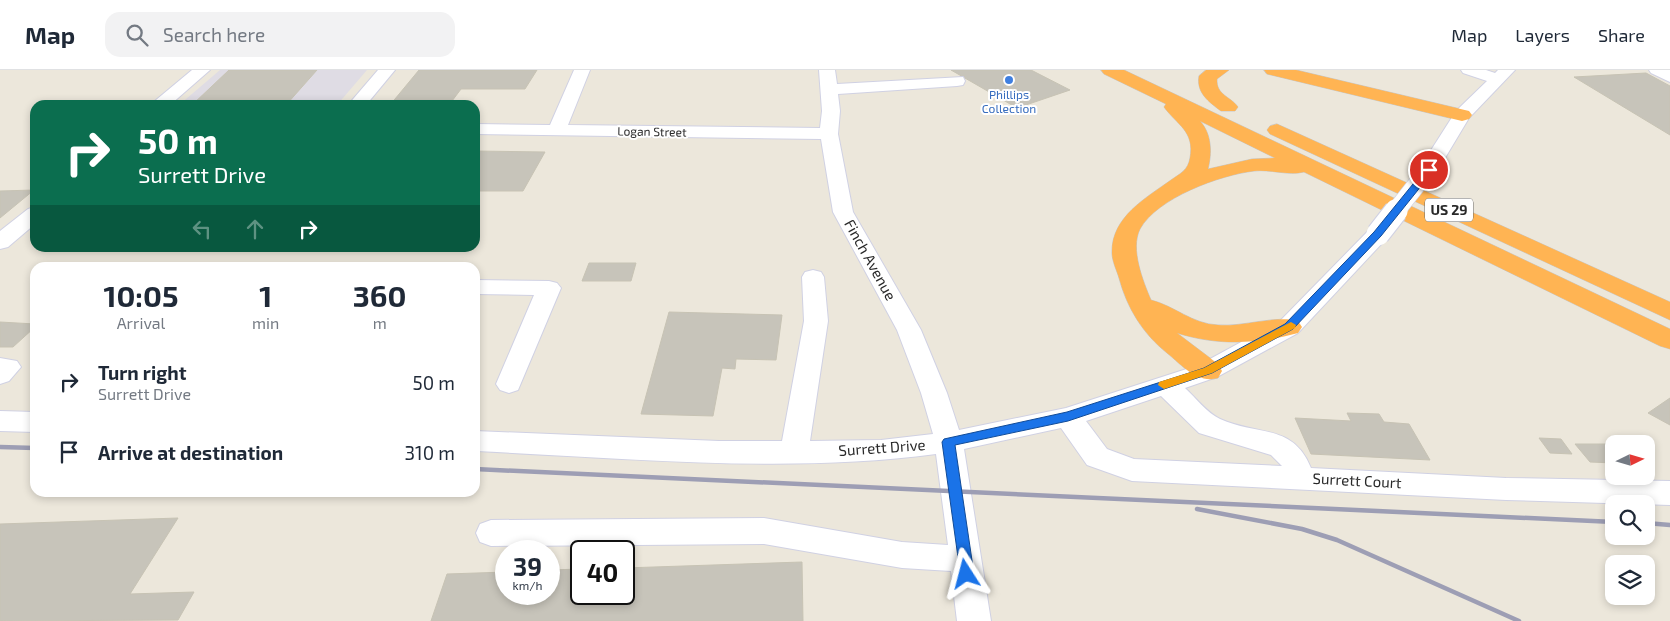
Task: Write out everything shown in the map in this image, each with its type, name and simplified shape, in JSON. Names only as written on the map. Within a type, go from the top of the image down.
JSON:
[{"type":"highway","name":"US 29","points":[[1110,70],[1143,77],[1228,108],[1670,312]]},
{"type":"highway","points":[[1220,70],[1208,76],[1206,84],[1209,93],[1228,108]]},
{"type":"highway","points":[[1273,70],[1462,115]]},
{"type":"highway","name":"US 29","points":[[1143,77],[1321,172],[1670,340]]},
{"type":"highway","points":[[1143,77],[1195,127],[1200,142],[1201,157],[1197,172],[1146,208],[1128,229],[1124,253],[1137,299],[1158,333],[1208,370]]},
{"type":"highway","points":[[1170,191],[1238,166],[1263,163],[1285,164],[1321,172]]},
{"type":"highway","points":[[1137,299],[1179,326],[1202,333],[1242,334],[1289,327]]},
{"type":"street","points":[[164,100],[202,70]]},
{"type":"street","points":[[361,100],[387,70]]},
{"type":"street","points":[[557,130],[575,91],[582,70]]},
{"type":"street","points":[[1469,70],[1502,75]]},
{"type":"street","points":[[1657,70],[1670,77]]},
{"type":"street","name":"Surrett Drive","points":[[480,441],[719,452],[881,451],[949,442],[1068,417],[1208,370],[1289,327],[1378,234],[1429,170],[1462,115],[1502,75]]},
{"type":"street","points":[[829,79],[958,81]]},
{"type":"street","name":"Finch Avenue","points":[[829,79],[829,134],[843,212],[909,330],[934,393],[949,442],[974,621]]},
{"type":"street","name":"Logan Street","points":[[480,129],[829,134]]},
{"type":"street","points":[[0,242],[30,217]]},
{"type":"street","points":[[794,453],[816,322],[813,277]]},
{"type":"street","points":[[480,287],[550,288],[509,384]]},
{"type":"street","points":[[0,367],[8,368],[0,375]]},
{"type":"street","points":[[1165,385],[1208,426],[1281,447],[1292,456],[1301,479]]},
{"type":"street","name":"Surrett Court","points":[[1068,417],[1097,457],[1132,470],[1506,489],[1670,493]]},
{"type":"street","points":[[0,421],[30,422]]},
{"type":"street","points":[[491,533],[764,531],[902,555],[964,559]]},
{"type":"shaded area","points":[[220,70],[367,70],[341,100],[185,100]]},
{"type":"building","points":[[229,70],[317,70],[290,100],[197,100]]},
{"type":"building","points":[[419,70],[537,70],[525,89],[461,89],[453,100],[394,100]]},
{"type":"building","name":"Phillips Collection","points":[[951,70],[1031,70],[1070,90],[1017,108]]},
{"type":"building","points":[[1646,73],[1670,86],[1670,135],[1574,77]]},
{"type":"building","points":[[480,151],[545,152],[523,191],[480,191]]},
{"type":"building","points":[[30,190],[30,193],[0,218],[0,191]]},
{"type":"building","points":[[589,263],[636,263],[631,281],[582,281]]},
{"type":"building","points":[[669,312],[782,315],[776,360],[736,359],[735,369],[722,368],[713,416],[641,414]]},
{"type":"building","points":[[0,322],[30,324],[30,332],[13,347],[0,347]]},
{"type":"building","points":[[1670,398],[1670,425],[1648,413]]},
{"type":"building","points":[[1347,413],[1379,414],[1384,422],[1409,424],[1430,460],[1311,454],[1295,418],[1351,421]]},
{"type":"building","points":[[1539,438],[1561,439],[1572,454],[1550,453]]},
{"type":"building","points":[[1575,444],[1605,444],[1605,463],[1590,462]]},
{"type":"building","points":[[178,518],[130,594],[194,592],[178,620],[0,621],[0,524]]},
{"type":"building","points":[[802,562],[803,621],[431,621],[447,574],[495,572],[495,605],[560,605],[560,570],[570,569],[570,605],[635,605],[635,568]]},
{"type":"railway","points":[[0,447],[30,448]]},
{"type":"railway","points":[[480,469],[1605,522]]},
{"type":"railway","points":[[1197,509],[1302,529],[1337,540],[1519,621]]},
{"type":"railway","points":[[1655,524],[1670,525]]},
{"type":"slow traffic","points":[[1164,385],[1208,370],[1291,325]]},
{"type":"place","name":"Phillips Collection","points":[[1009,80]]},
{"type":"route","points":[[966,574],[949,442],[1068,417],[1208,370],[1289,327],[1378,234],[1429,170]]}]
